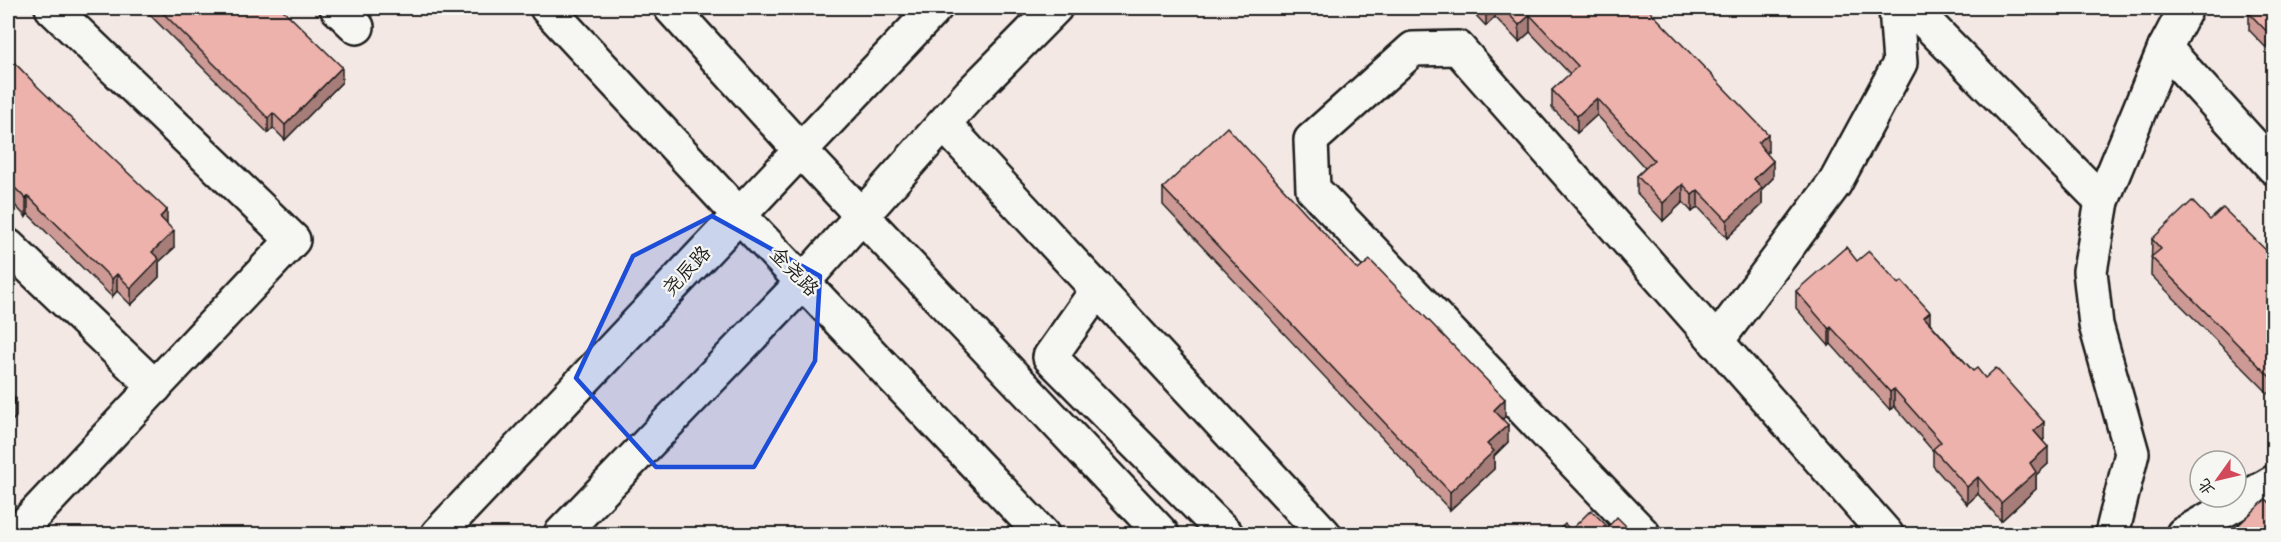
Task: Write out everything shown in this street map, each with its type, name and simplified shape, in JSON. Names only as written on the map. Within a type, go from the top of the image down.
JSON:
[{"type":"main road","points":[[16,534],[293,240],[52,8]]},
{"type":"main road","name":"金尧路","points":[[547,8],[740,216],[1042,534]]},
{"type":"main road","points":[[671,8],[801,152],[1162,534]]},
{"type":"main road","name":"尧辰路","points":[[438,534],[935,8]]},
{"type":"main road","points":[[561,534],[803,282],[944,124],[1055,8]]},
{"type":"main road","points":[[1716,342],[1835,183],[1900,63],[1896,8]]},
{"type":"main road","points":[[1912,8],[2102,201]]},
{"type":"main road","points":[[2112,534],[2132,453],[2096,325],[2090,271],[2102,201],[2165,48],[2186,8]]},
{"type":"main road","points":[[1643,534],[1313,189],[1311,140],[1413,49],[1458,48],[1886,534]]},
{"type":"main road","points":[[2165,48],[2274,168]]},
{"type":"main road","points":[[944,124],[1324,534]]},
{"type":"main road","points":[[8,246],[155,387]]},
{"type":"main road","points":[[1098,289],[1050,357],[1226,534]]},
{"type":"main road","points":[[2183,534],[2274,482]]},
{"type":"highlighted area","points":[[712,216],[820,276],[815,361],[754,467],[656,467],[576,378],[633,256]]},
{"type":"building","points":[[158,8],[281,8],[342,67],[285,125],[273,113],[268,118]]},
{"type":"building","points":[[1503,8],[1647,8],[1768,134],[1758,143],[1773,161],[1754,179],[1762,188],[1727,220],[1698,190],[1692,195],[1683,184],[1663,203],[1637,176],[1654,160],[1597,98],[1577,116],[1552,90],[1578,66],[1530,15],[1519,25]]},
{"type":"building","points":[[2255,8],[2274,8],[2274,39],[2249,13]]},
{"type":"building","points":[[8,56],[167,210],[160,217],[174,231],[152,252],[159,259],[131,288],[117,274],[112,279],[28,196],[26,199],[8,181]]},
{"type":"building","points":[[1227,127],[1358,270],[1370,260],[1505,399],[1494,410],[1508,425],[1487,444],[1494,451],[1450,492],[1163,188]]},
{"type":"building","points":[[2192,201],[2210,220],[2223,208],[2274,258],[2274,381],[2151,257],[2161,249],[2152,239]]},
{"type":"building","points":[[1846,247],[1857,261],[1869,251],[1899,284],[1902,281],[1930,312],[1924,317],[1973,371],[1977,368],[1985,378],[1996,368],[2044,422],[2034,431],[2048,447],[2030,463],[2036,472],[2001,503],[1978,477],[1967,487],[1933,449],[1941,442],[1894,389],[1890,392],[1796,291]]},
{"type":"building","points":[[8,391],[16,399],[8,407]]},
{"type":"building","points":[[2266,499],[2274,507],[2274,534],[2229,534]]},
{"type":"building","points":[[1591,510],[1608,527],[1617,517],[1634,534],[1554,534],[1565,524],[1571,530]]}]
